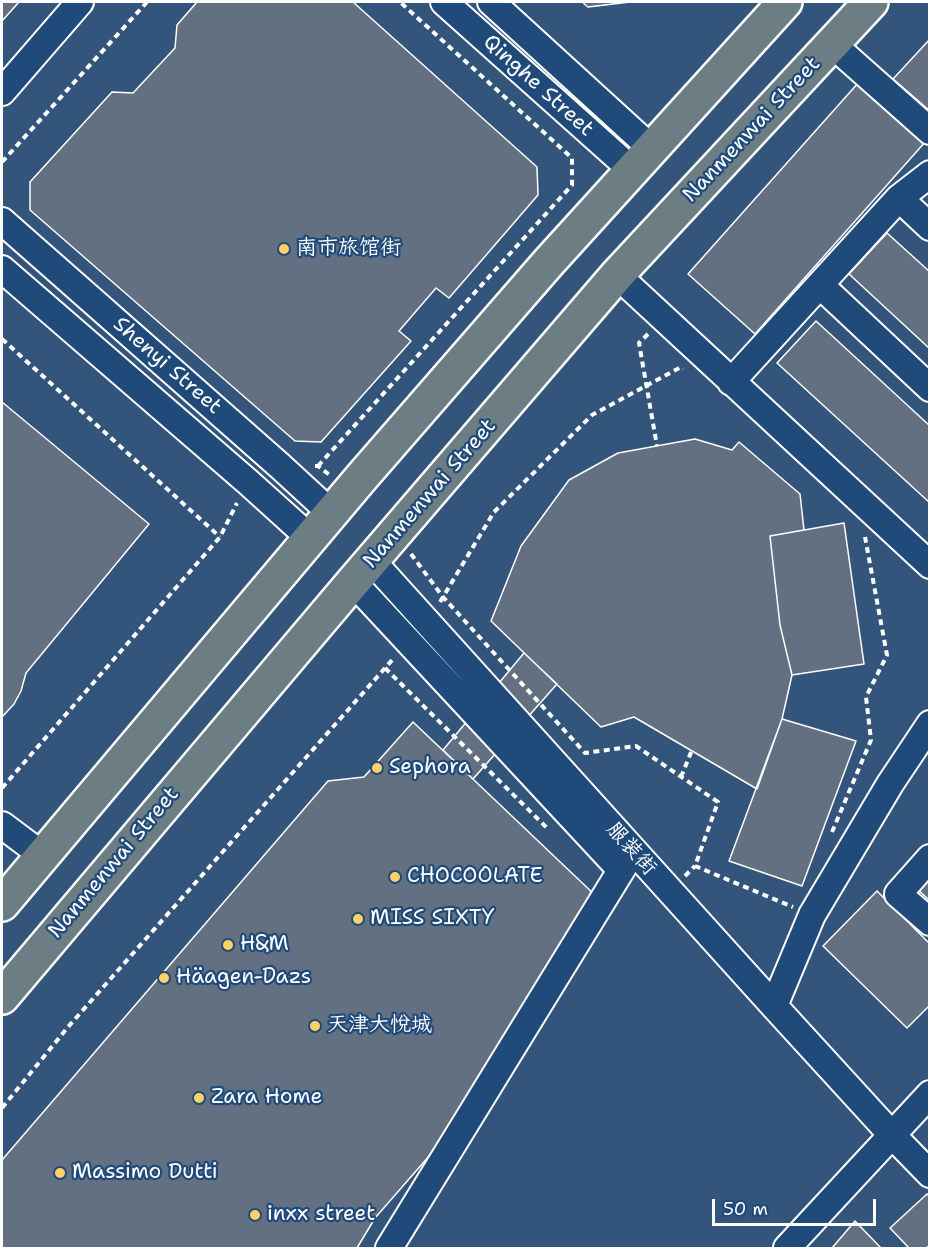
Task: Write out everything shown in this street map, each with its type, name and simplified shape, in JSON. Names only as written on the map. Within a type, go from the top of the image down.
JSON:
[{"type":"main road","points":[[2,904],[340,502],[641,159],[785,2]]},
{"type":"main road","name":"Nanmenwai Street","points":[[2,997],[362,571],[617,275],[871,2]]},
{"type":"street","points":[[2,92],[80,2]]},
{"type":"street","name":"Qinghe Street","points":[[444,2],[641,159]]},
{"type":"street","name":"Qinghe Street","points":[[491,2],[641,159]]},
{"type":"street","points":[[832,44],[930,131]]},
{"type":"street","points":[[731,382],[899,198],[930,174]]},
{"type":"street","points":[[899,198],[930,227]]},
{"type":"street","name":"Shenyi Street","points":[[2,221],[280,466],[340,502]]},
{"type":"street","name":"Shenyi Street","points":[[2,268],[310,538]]},
{"type":"street","points":[[617,275],[930,564]]},
{"type":"street","points":[[820,285],[930,388]]},
{"type":"street","points":[[362,571],[409,642],[627,860],[389,1248]]},
{"type":"street","name":"服装街","points":[[362,571],[428,621],[627,860],[774,1006],[930,1174]]},
{"type":"street","points":[[774,1006],[812,915],[890,784],[930,724]]},
{"type":"street","points":[[2,825],[42,855]]},
{"type":"street","points":[[930,858],[898,894],[930,922]]},
{"type":"street","points":[[787,1248],[930,1094]]},
{"type":"path","points":[[2,162],[147,2]]},
{"type":"path","points":[[280,466],[318,466],[572,185],[572,158],[400,2]]},
{"type":"path","points":[[657,446],[639,343],[664,319]]},
{"type":"path","points":[[2,339],[220,537]]},
{"type":"path","points":[[428,621],[494,512],[592,415],[681,368],[690,372]]},
{"type":"path","points":[[318,466],[340,502]]},
{"type":"path","points":[[2,788],[220,537],[248,482]]},
{"type":"path","points":[[831,835],[871,740],[866,696],[887,655],[863,526]]},
{"type":"path","points":[[395,533],[443,597],[585,753],[636,746],[718,802],[695,866],[800,909]]},
{"type":"path","points":[[2,1108],[68,1027],[409,642]]},
{"type":"path","points":[[385,668],[551,832]]},
{"type":"path","points":[[681,777],[692,750]]},
{"type":"building","points":[[2,2],[19,2],[2,21]]},
{"type":"building","name":"南市旅馆街","points":[[197,2],[353,2],[537,167],[538,195],[449,298],[436,288],[399,331],[411,341],[321,442],[295,441],[30,210],[30,182],[112,92],[133,93],[175,48],[177,25]]},
{"type":"building","points":[[582,2],[630,2],[588,7]]},
{"type":"building","points":[[930,39],[930,111],[893,79]]},
{"type":"building","points":[[859,82],[926,141],[755,334],[688,274]]},
{"type":"building","points":[[887,233],[930,272],[930,349],[849,274]]},
{"type":"building","points":[[816,321],[930,426],[930,503],[777,363]]},
{"type":"building","points":[[2,402],[149,524],[26,673],[21,691],[14,704],[2,717]]},
{"type":"building","points":[[695,439],[732,450],[739,442],[800,494],[804,530],[770,536],[780,625],[792,675],[782,719],[757,789],[634,717],[601,727],[491,621],[521,546],[569,480],[618,453]]},
{"type":"building","points":[[844,523],[864,664],[792,675],[780,625],[770,536]]},
{"type":"building","points":[[524,653],[557,684],[473,779],[443,750]]},
{"type":"building","points":[[782,719],[856,741],[802,886],[729,861]]},
{"type":"building","name":"天津大悦城","points":[[413,722],[597,897],[430,1155],[375,1218],[357,1248],[2,1248],[2,1160],[328,781],[364,777]]},
{"type":"building","points":[[930,872],[930,901],[916,888]]},
{"type":"building","points":[[877,891],[930,944],[930,1005],[907,1028],[823,946]]},
{"type":"building","points":[[927,1194],[930,1197],[930,1245],[926,1248],[909,1248],[890,1228]]},
{"type":"building","points":[[855,1221],[881,1248],[832,1248]]},
{"type":"place","name":"南市旅馆街","points":[[284,249]]},
{"type":"place","name":"Sephora","points":[[377,768]]},
{"type":"place","name":"CHOCOOLATE","points":[[395,877]]},
{"type":"place","name":"MISS SIXTY","points":[[358,919]]},
{"type":"place","name":"H&M","points":[[228,945]]},
{"type":"place","name":"Häagen-Dazs","points":[[164,978]]},
{"type":"place","name":"天津大悦城","points":[[315,1026]]},
{"type":"place","name":"Zara Home","points":[[199,1098]]},
{"type":"place","name":"Massimo Dutti","points":[[60,1173]]},
{"type":"place","name":"inxx street","points":[[255,1215]]}]
